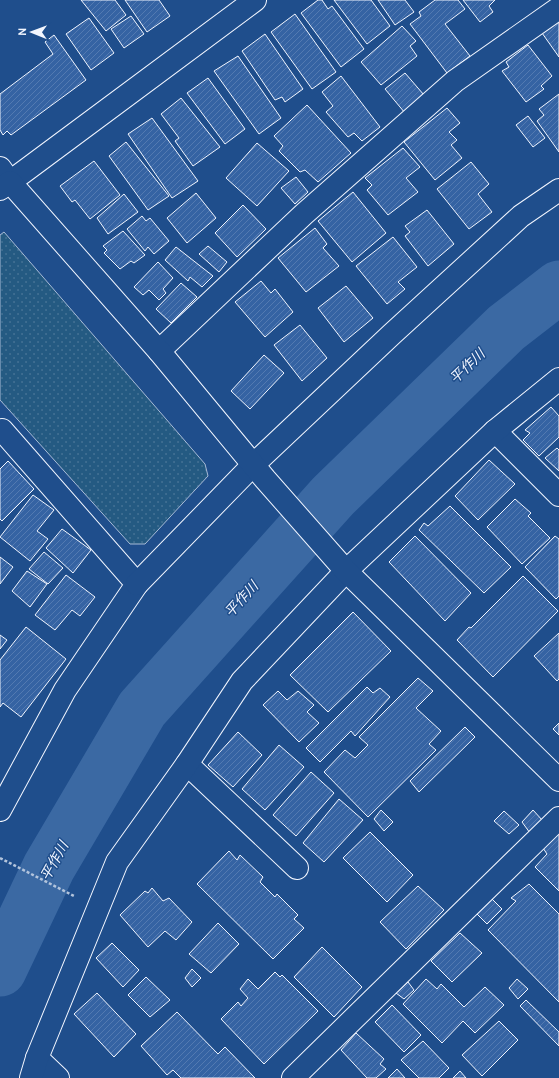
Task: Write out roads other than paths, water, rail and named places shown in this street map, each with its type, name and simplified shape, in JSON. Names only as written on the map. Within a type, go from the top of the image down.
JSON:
[{"type":"street","points":[[255,0],[3,180],[159,351],[259,472],[343,567],[559,780]]},
{"type":"street","points":[[159,351],[304,214],[455,81],[559,8]]},
{"type":"street","points":[[0,810],[65,690],[137,584],[259,472],[392,334],[521,216],[559,190]]},
{"type":"street","points":[[30,1078],[117,862],[187,764],[242,681],[343,567],[495,431],[559,378]]},
{"type":"street","points":[[1,430],[137,584]]},
{"type":"street","points":[[495,431],[559,495]]},
{"type":"street","points":[[187,764],[297,868]]},
{"type":"street","points":[[293,1078],[559,818]]},
{"type":"street","points":[[37,1058],[58,1078]]},
{"type":"waterway","name":"平作川","points":[[0,970],[49,867],[142,709],[333,496],[506,328],[559,287]]}]
